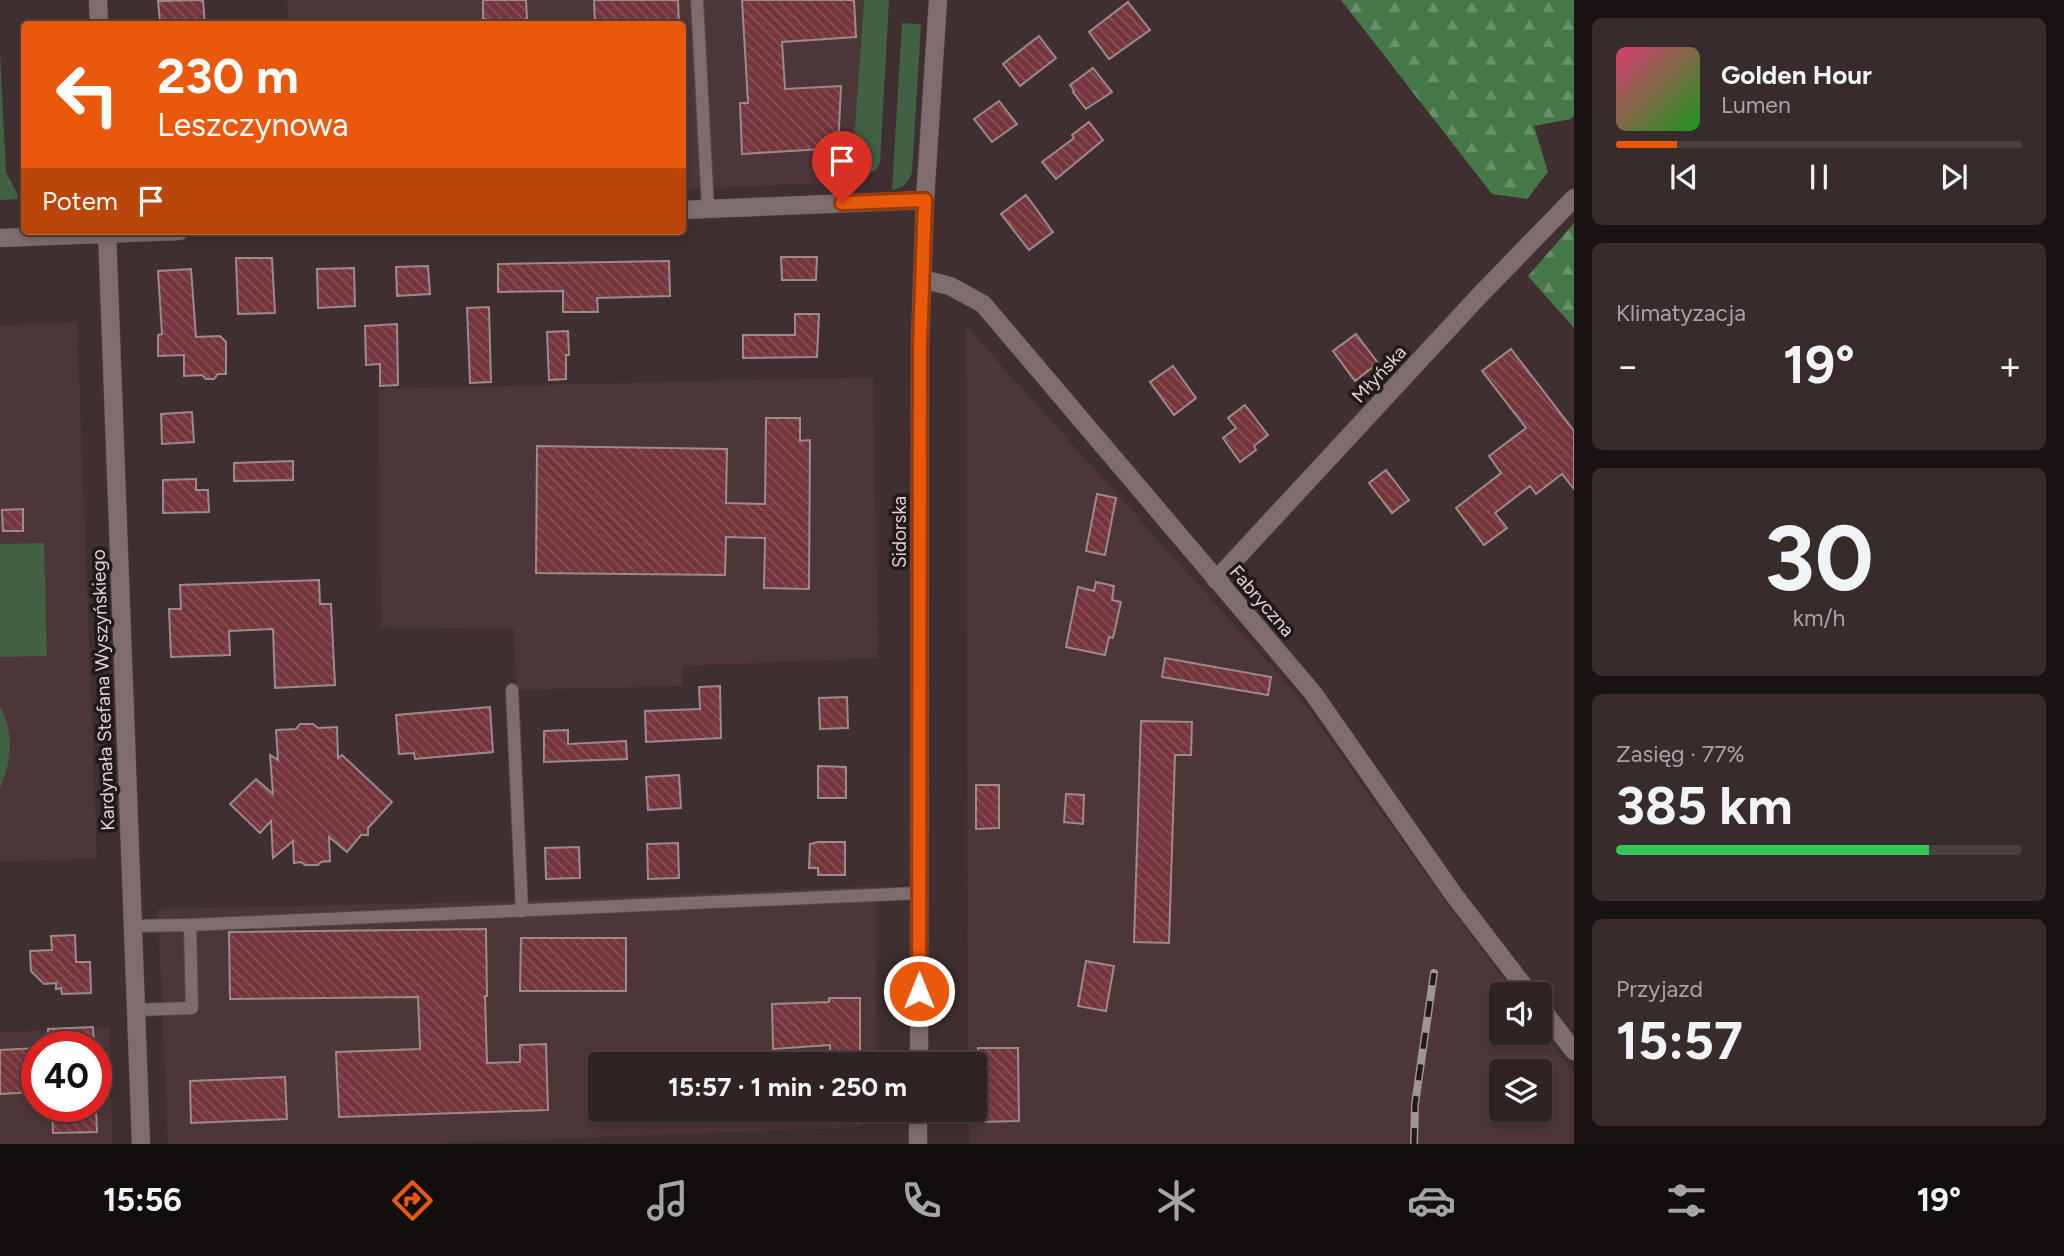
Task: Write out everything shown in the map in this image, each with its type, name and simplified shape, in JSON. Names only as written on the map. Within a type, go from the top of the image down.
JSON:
[{"type":"street","points":[[98,0],[99,21]]},
{"type":"street","name":"Sidorska","points":[[919,1052],[920,345],[925,200],[938,0]]},
{"type":"street","name":"Młyńska","points":[[1216,580],[1479,296],[1574,198]]},
{"type":"street","points":[[686,210],[925,200]]},
{"type":"street","points":[[0,238],[54,235]]},
{"type":"street","name":"Kardynała Stefana Wyszyńskiego","points":[[107,235],[141,1144]]},
{"type":"street","name":"Fabryczna","points":[[922,279],[950,286],[983,304],[1313,693],[1454,895],[1521,982]]},
{"type":"street","points":[[1552,1023],[1574,1051]]},
{"type":"street","points":[[918,1122],[918,1144]]},
{"type":"lane","points":[[697,0],[708,209]]},
{"type":"lane","points":[[512,690],[522,911]]},
{"type":"lane","points":[[133,926],[920,893]]},
{"type":"lane","points":[[136,1010],[192,1009],[190,925]]},
{"type":"shaded area","points":[[287,0],[864,0],[851,182],[686,189],[686,21],[289,21]]},
{"type":"shaded area","points":[[77,322],[97,858],[0,862],[0,326]]},
{"type":"shaded area","points":[[966,326],[1301,699],[1506,982],[1489,982],[1489,1045],[1552,1044],[1574,1074],[1574,1144],[969,1144],[968,1122],[987,1122],[987,1052],[968,1052]]},
{"type":"shaded area","points":[[873,377],[878,658],[683,666],[683,686],[517,690],[514,629],[381,627],[379,389]]},
{"type":"shaded area","points":[[876,886],[876,1052],[588,1052],[588,1122],[864,1122],[860,1127],[425,1144],[168,1144],[158,909],[516,901]]},
{"type":"shaded area","points":[[110,1028],[110,1031],[28,1031]]},
{"type":"shaded area","points":[[21,1031],[21,1122],[112,1122],[112,1144],[0,1144],[0,1032]]},
{"type":"green space","points":[[864,0],[889,0],[880,163],[876,170],[851,182]]},
{"type":"green space","points":[[1341,0],[1574,0],[1574,115],[1571,119],[1534,126],[1548,172],[1527,199],[1492,194]]},
{"type":"green space","points":[[902,23],[921,24],[912,172],[905,184],[892,190]]},
{"type":"green space","points":[[0,52],[6,172],[18,199],[0,200]]},
{"type":"green space","points":[[1574,223],[1574,328],[1528,276]]},
{"type":"green space","points":[[44,543],[47,656],[0,657],[0,544]]},
{"type":"green space","points":[[0,706],[8,726],[10,747],[0,788]]},
{"type":"building","points":[[203,0],[205,21],[160,21],[158,1]]},
{"type":"building","points":[[483,0],[526,0],[527,18],[523,21],[483,19]]},
{"type":"building","points":[[594,0],[678,0],[679,21],[595,21]]},
{"type":"building","points":[[742,0],[854,0],[856,37],[782,42],[785,89],[841,86],[838,148],[742,154],[740,103],[748,103]]},
{"type":"building","points":[[1128,2],[1150,30],[1109,59],[1089,32]]},
{"type":"building","points":[[1039,36],[1056,58],[1020,86],[1003,64]]},
{"type":"building","points":[[1093,68],[1112,92],[1086,109],[1070,85]]},
{"type":"building","points":[[999,101],[1017,124],[992,142],[974,119]]},
{"type":"building","points":[[1089,122],[1103,140],[1056,179],[1042,162],[1074,138],[1072,135]]},
{"type":"building","points":[[1026,195],[1053,232],[1029,250],[1001,214]]},
{"type":"building","points":[[781,257],[817,257],[816,280],[782,280]]},
{"type":"building","points":[[236,258],[272,258],[275,313],[238,314]]},
{"type":"building","points":[[669,261],[670,296],[597,298],[598,312],[563,312],[563,291],[498,292],[498,264]]},
{"type":"building","points":[[428,266],[430,294],[397,296],[396,267]]},
{"type":"building","points":[[354,268],[355,306],[318,308],[317,269]]},
{"type":"building","points":[[191,269],[196,337],[220,336],[226,342],[226,374],[218,374],[214,379],[206,379],[202,375],[184,376],[184,355],[158,356],[158,335],[162,334],[158,271]]},
{"type":"building","points":[[489,307],[491,382],[470,383],[467,308]]},
{"type":"building","points":[[795,314],[819,314],[817,357],[743,358],[743,335],[795,335]]},
{"type":"building","points":[[397,324],[398,385],[380,386],[380,364],[366,365],[365,326]]},
{"type":"building","points":[[568,331],[566,379],[549,380],[547,332]]},
{"type":"building","points":[[1356,334],[1378,363],[1355,381],[1333,351]]},
{"type":"building","points":[[1511,349],[1574,431],[1574,489],[1562,474],[1536,494],[1530,486],[1495,513],[1507,528],[1484,545],[1456,508],[1501,473],[1489,456],[1526,428],[1482,371]]},
{"type":"building","points":[[1173,366],[1196,398],[1174,415],[1150,382]]},
{"type":"building","points":[[1245,405],[1268,435],[1254,446],[1256,450],[1240,462],[1223,438],[1236,428],[1228,418]]},
{"type":"building","points":[[192,412],[194,442],[162,444],[161,414]]},
{"type":"building","points":[[766,418],[800,418],[800,441],[810,440],[809,589],[764,588],[765,538],[726,537],[725,575],[536,573],[537,446],[727,449],[726,503],[765,504]]},
{"type":"building","points":[[293,461],[293,480],[234,481],[234,463]]},
{"type":"building","points":[[1386,470],[1409,500],[1392,513],[1369,483]]},
{"type":"building","points":[[196,479],[196,490],[208,490],[209,512],[163,513],[163,480]]},
{"type":"building","points":[[1097,494],[1116,498],[1105,555],[1086,551]]},
{"type":"building","points":[[23,509],[23,531],[3,531],[2,510]]},
{"type":"building","points":[[319,580],[320,604],[331,604],[335,685],[275,688],[273,629],[229,631],[230,655],[171,657],[169,609],[181,609],[180,585]]},
{"type":"building","points":[[1096,582],[1114,586],[1112,600],[1121,602],[1113,638],[1109,637],[1105,655],[1066,647],[1078,587],[1094,591]]},
{"type":"building","points":[[1165,658],[1271,677],[1268,695],[1162,677]]},
{"type":"building","points":[[720,686],[721,738],[646,742],[645,711],[700,709],[699,687]]},
{"type":"building","points":[[847,697],[848,728],[820,729],[819,698]]},
{"type":"building","points":[[490,707],[493,752],[415,759],[414,753],[399,754],[396,715]]},
{"type":"building","points":[[1141,721],[1192,722],[1191,755],[1175,755],[1169,943],[1134,942]]},
{"type":"building","points":[[300,724],[313,724],[318,728],[337,727],[338,758],[342,755],[392,802],[368,828],[368,835],[361,835],[347,852],[329,837],[330,861],[318,865],[294,863],[293,841],[273,858],[271,821],[260,833],[230,804],[256,779],[273,794],[270,755],[278,760],[276,730],[296,729]]},
{"type":"building","points":[[568,730],[568,744],[626,741],[627,759],[544,762],[544,731]]},
{"type":"building","points":[[818,766],[846,767],[846,798],[818,798]]},
{"type":"building","points":[[679,775],[681,808],[648,810],[646,777]]},
{"type":"building","points":[[976,785],[999,785],[999,828],[976,829]]},
{"type":"building","points":[[1066,794],[1084,795],[1083,824],[1064,822]]},
{"type":"building","points":[[845,842],[845,875],[818,875],[818,868],[809,868],[810,844]]},
{"type":"building","points":[[678,843],[679,878],[648,879],[647,844]]},
{"type":"building","points":[[579,847],[580,878],[546,879],[545,848]]},
{"type":"building","points":[[486,929],[487,1063],[520,1062],[520,1045],[546,1044],[548,1110],[339,1117],[336,1052],[420,1049],[418,997],[230,999],[229,932]]},
{"type":"building","points":[[75,935],[76,962],[90,962],[91,993],[62,994],[61,988],[56,989],[56,983],[44,984],[31,971],[30,951],[52,950],[51,936]]},
{"type":"building","points":[[521,938],[626,938],[626,991],[520,991]]},
{"type":"building","points":[[1086,961],[1114,966],[1106,1011],[1078,1006]]},
{"type":"building","points":[[829,998],[860,998],[860,1051],[830,1051],[830,1045],[773,1049],[772,1004],[829,1002]]},
{"type":"building","points":[[93,1027],[93,1031],[48,1031]]},
{"type":"building","points":[[978,1048],[1018,1048],[1019,1121],[987,1122],[987,1052],[978,1052]]},
{"type":"building","points":[[21,1049],[21,1093],[0,1094],[0,1050]]},
{"type":"building","points":[[285,1077],[287,1119],[191,1123],[190,1081]]},
{"type":"building","points":[[53,1122],[97,1122],[97,1132],[53,1133]]},
{"type":"railway","points":[[1414,1144],[1415,1104],[1434,973]]},
{"type":"route","points":[[842,203],[925,200],[920,345],[919,991]]}]
